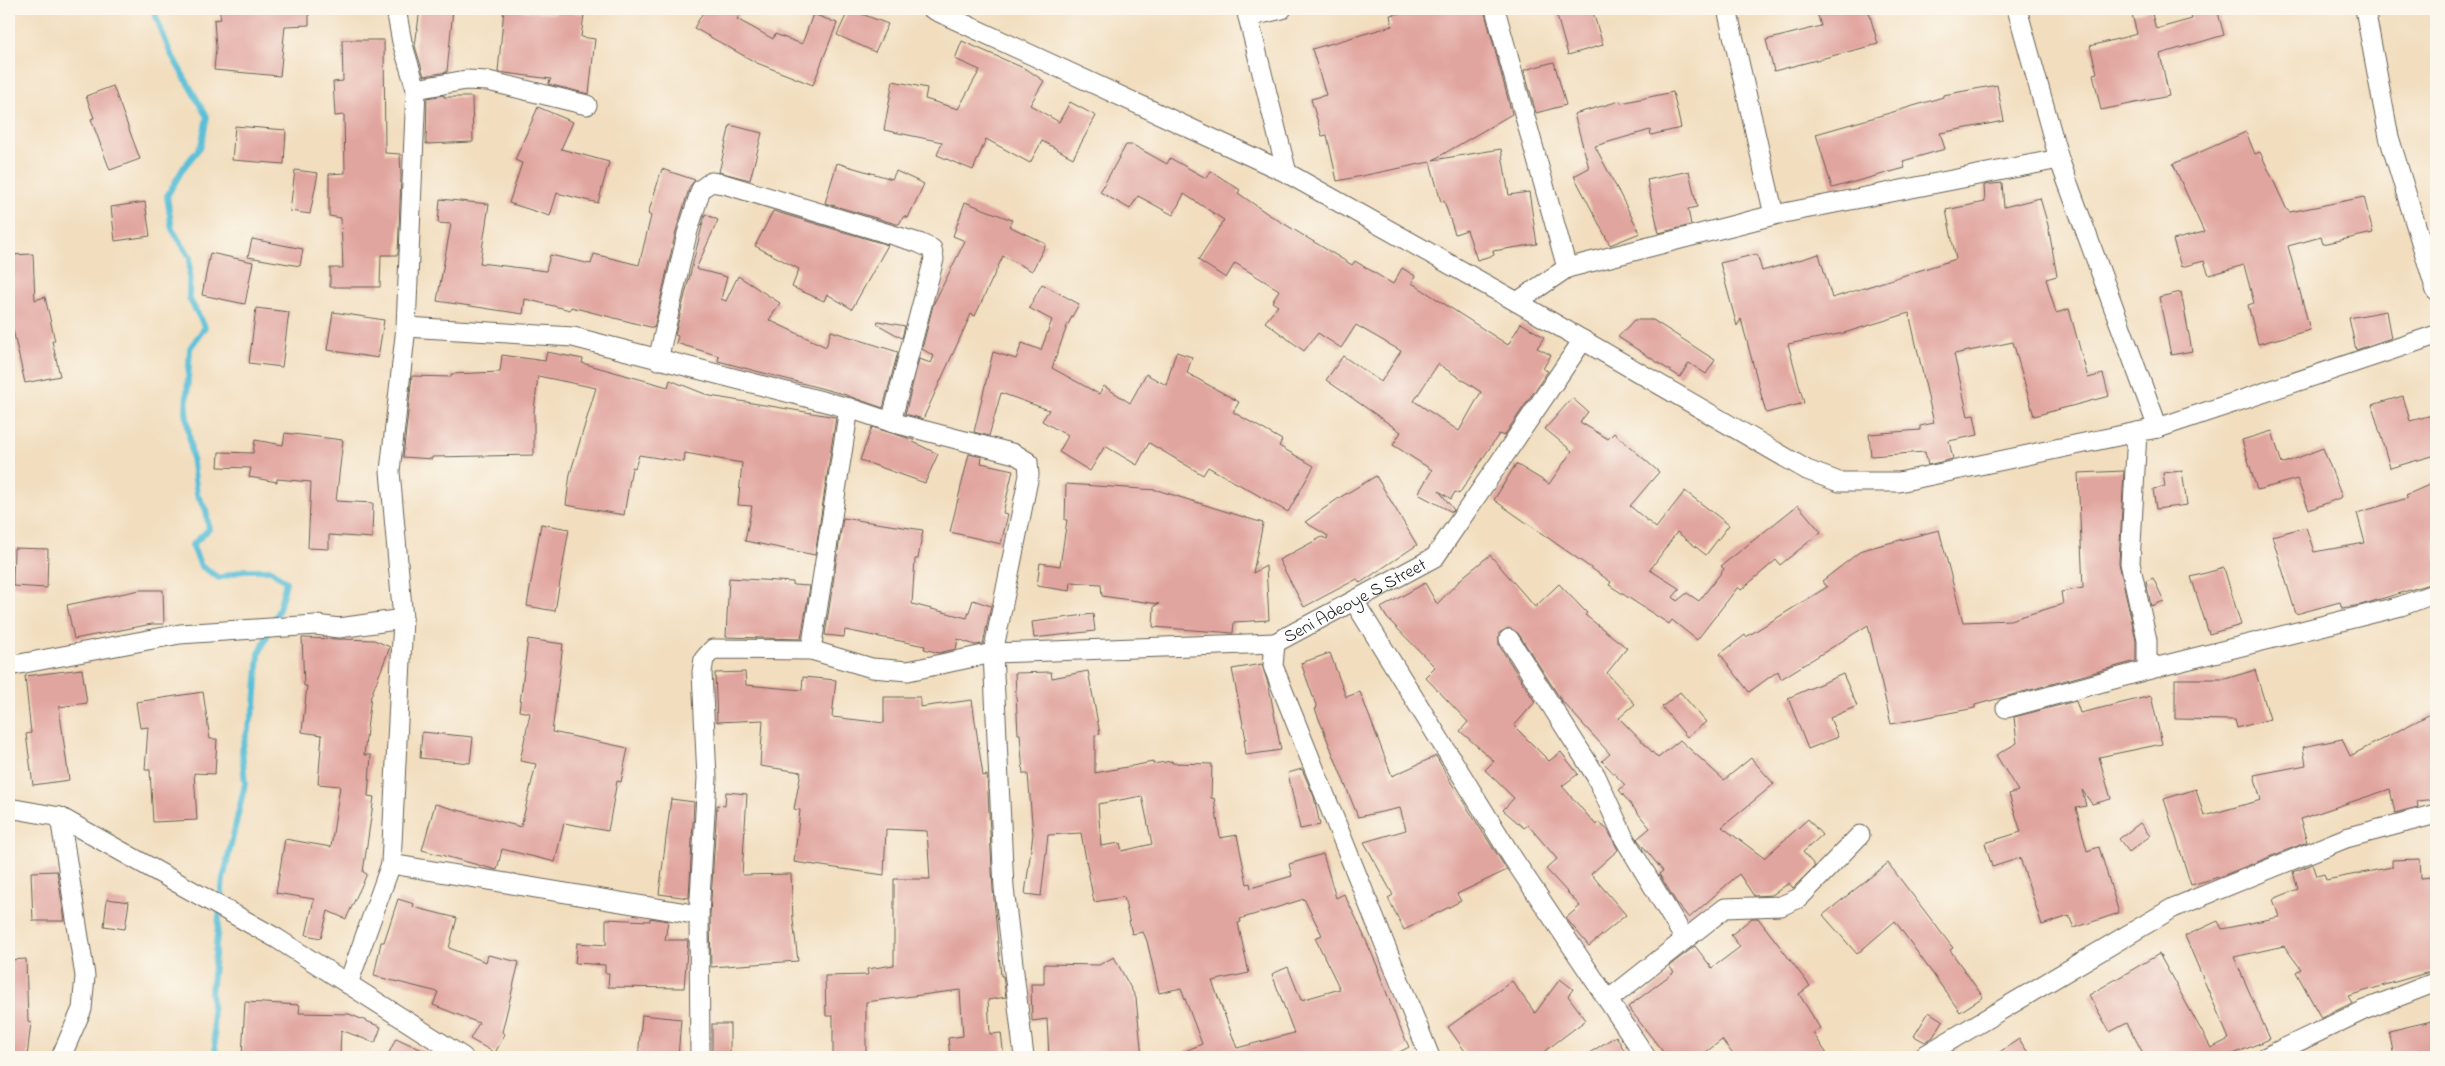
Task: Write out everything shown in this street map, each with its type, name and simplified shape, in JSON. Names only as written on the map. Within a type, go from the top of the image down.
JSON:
[{"type":"street","points":[[348,984],[391,864],[403,619],[390,471],[406,328],[416,89],[402,42],[396,9]]},
{"type":"street","points":[[932,9],[1287,174],[1517,302],[1807,470],[1839,482],[1899,482],[2158,428],[2436,334]]},
{"type":"street","points":[[1282,9],[1247,13],[1287,174]]},
{"type":"street","points":[[1495,9],[1567,268]]},
{"type":"street","points":[[1727,9],[1774,215]]},
{"type":"street","points":[[2017,9],[2059,159],[2158,428]]},
{"type":"street","points":[[2365,9],[2388,137],[2436,291]]},
{"type":"street","points":[[416,89],[466,80],[488,81],[587,105]]},
{"type":"street","points":[[1517,302],[1567,268],[1774,215],[2059,159]]},
{"type":"street","points":[[658,360],[687,234],[700,189],[711,182],[724,184],[919,243],[932,249],[934,260],[891,422]]},
{"type":"street","points":[[406,328],[573,337],[849,408],[891,422],[1015,454],[1028,462],[1029,475],[993,653],[1004,888],[1024,1057]]},
{"type":"street","name":"Seni Adeoye S Street","points":[[1430,1057],[1273,666],[1276,643],[1435,557],[1583,340]]},
{"type":"street","points":[[811,650],[849,408]]},
{"type":"street","points":[[2136,432],[2130,563],[2147,640],[2148,662],[2158,667]]},
{"type":"street","points":[[2006,708],[2158,667],[2401,606],[2436,593]]},
{"type":"street","points":[[1354,601],[1512,857],[1646,1057]]},
{"type":"street","points":[[9,666],[180,634],[316,625],[339,628],[403,619]]},
{"type":"street","points":[[1509,639],[1596,776],[1624,838],[1685,939]]},
{"type":"street","points":[[700,1057],[699,915],[707,778],[702,672],[704,658],[713,649],[811,650],[872,668],[908,671],[993,653],[1276,643]]},
{"type":"street","points":[[9,808],[60,817],[276,938],[463,1057]]},
{"type":"street","points":[[1922,1057],[2173,908],[2346,838],[2436,814]]},
{"type":"street","points":[[60,817],[85,976],[82,1009],[61,1057]]},
{"type":"street","points":[[1608,1000],[1725,908],[1780,906],[1799,898],[1860,835]]},
{"type":"street","points":[[391,864],[699,915]]},
{"type":"street","points":[[2266,1057],[2364,1010],[2436,982]]},
{"type":"building","points":[[219,9],[309,9],[309,25],[285,26],[280,76],[214,70],[216,48],[214,20],[221,19]]},
{"type":"building","points":[[420,9],[453,9],[447,72],[424,76],[415,46]]},
{"type":"building","points":[[504,9],[556,14],[556,10],[584,14],[581,37],[595,39],[589,94],[548,84],[551,79],[498,72]]},
{"type":"building","points":[[705,9],[743,9],[737,19],[773,39],[775,34],[802,44],[813,14],[837,23],[813,85],[757,63],[694,28]]},
{"type":"building","points":[[849,9],[888,24],[875,52],[837,35]]},
{"type":"building","points":[[1417,9],[1484,9],[1512,114],[1433,160],[1501,149],[1509,195],[1529,192],[1537,244],[1493,251],[1494,255],[1477,260],[1467,230],[1455,234],[1444,201],[1441,202],[1430,162],[1337,181],[1327,135],[1322,136],[1311,99],[1326,95],[1312,49],[1392,26],[1390,15]]},
{"type":"building","points":[[1555,9],[1592,9],[1603,45],[1568,55]]},
{"type":"building","points":[[1816,9],[1868,9],[1878,44],[1774,71],[1766,40],[1821,26]]},
{"type":"building","points":[[2189,9],[2217,9],[2224,35],[2160,54],[2169,96],[2101,110],[2093,74],[2097,73],[2090,46],[2137,34],[2132,14],[2151,10],[2156,29],[2192,19]]},
{"type":"building","points":[[342,40],[384,40],[385,153],[400,154],[401,176],[398,255],[381,255],[380,287],[330,287],[330,268],[343,268],[341,218],[329,216],[329,174],[345,173],[344,115],[335,116],[333,82],[343,81]]},
{"type":"building","points":[[962,41],[1028,70],[1044,81],[1030,105],[1059,122],[1070,102],[1096,116],[1073,158],[1042,141],[1030,163],[986,139],[973,170],[937,155],[942,142],[884,130],[893,81],[927,88],[925,99],[958,109],[980,70],[955,59]]},
{"type":"building","points":[[1554,62],[1566,105],[1536,113],[1524,70]]},
{"type":"building","points":[[1997,85],[2004,121],[1940,133],[1945,149],[1903,161],[1905,168],[1832,188],[1816,134],[1943,97],[1943,95]]},
{"type":"building","points":[[113,86],[140,159],[110,170],[91,119],[94,118],[86,96]]},
{"type":"building","points":[[1673,92],[1681,128],[1651,135],[1650,130],[1595,146],[1640,233],[1610,245],[1574,176],[1589,168],[1574,114],[1620,101],[1621,103]]},
{"type":"building","points":[[444,95],[444,97],[472,97],[473,142],[426,144],[427,98]]},
{"type":"building","points":[[538,107],[573,122],[561,149],[609,162],[598,203],[557,193],[550,216],[509,203],[522,163],[515,160]]},
{"type":"building","points":[[730,125],[762,133],[750,180],[719,172]]},
{"type":"building","points":[[235,126],[286,130],[284,164],[232,160]]},
{"type":"building","points":[[2246,132],[2255,154],[2260,152],[2287,210],[2290,212],[2364,197],[2373,233],[2323,244],[2321,237],[2288,246],[2310,330],[2258,344],[2248,305],[2254,303],[2244,265],[2209,275],[2204,261],[2181,267],[2173,240],[2204,232],[2173,164]]},
{"type":"building","points":[[1126,145],[1133,145],[1167,164],[1170,158],[1206,178],[1211,171],[1240,190],[1238,193],[1268,214],[1352,265],[1355,261],[1393,284],[1402,268],[1415,276],[1412,283],[1508,345],[1521,323],[1544,337],[1537,348],[1551,355],[1543,369],[1548,371],[1504,436],[1499,434],[1459,494],[1455,492],[1451,499],[1439,491],[1454,510],[1452,512],[1418,494],[1432,470],[1393,445],[1401,432],[1326,380],[1343,356],[1381,382],[1401,351],[1356,325],[1341,348],[1318,333],[1304,351],[1265,322],[1278,306],[1272,302],[1279,290],[1235,263],[1226,278],[1198,260],[1224,220],[1184,194],[1173,215],[1138,196],[1130,209],[1100,192]],"holes":[[[1438,364],[1481,392],[1459,431],[1414,401]]]},
{"type":"building","points":[[837,163],[892,179],[896,171],[924,184],[908,218],[904,216],[899,224],[896,224],[825,203]]},
{"type":"building","points":[[662,169],[695,180],[690,186],[676,231],[654,328],[571,307],[570,310],[525,299],[523,314],[437,301],[451,224],[438,223],[440,199],[489,204],[480,263],[546,271],[550,255],[591,264],[594,254],[639,265],[651,216],[648,214]]},
{"type":"building","points":[[295,170],[318,173],[310,214],[290,211]]},
{"type":"building","points":[[1689,171],[1697,207],[1688,209],[1691,225],[1659,233],[1647,180]]},
{"type":"building","points":[[2002,183],[2004,207],[2040,198],[2048,225],[2057,276],[2046,279],[2056,313],[2069,309],[2088,378],[2103,374],[2109,396],[2034,416],[2013,342],[1954,354],[1968,416],[1974,415],[1978,435],[1949,441],[1953,459],[1928,465],[1925,452],[1871,456],[1869,434],[1920,430],[1920,426],[1934,423],[1909,313],[1844,333],[1788,344],[1804,403],[1766,413],[1741,319],[1737,326],[1720,263],[1757,254],[1762,271],[1819,254],[1832,298],[1956,259],[1946,210],[1985,202],[1984,185]]},
{"type":"building","points":[[145,202],[150,236],[115,241],[111,207]]},
{"type":"building","points":[[965,202],[1012,220],[1009,226],[1046,244],[1032,271],[1003,256],[975,316],[971,314],[923,419],[905,414],[919,359],[931,363],[934,356],[922,349],[933,305],[965,241],[953,236]]},
{"type":"building","points":[[773,211],[888,245],[852,309],[827,294],[824,301],[792,287],[799,269],[755,246]]},
{"type":"building","points":[[705,214],[718,220],[696,269],[727,277],[721,299],[726,301],[738,276],[780,303],[769,320],[826,347],[831,331],[898,352],[883,408],[843,394],[718,361],[719,356],[676,343],[678,336],[675,335]]},
{"type":"building","points":[[252,239],[303,249],[300,266],[248,257]]},
{"type":"building","points":[[210,253],[253,262],[245,304],[202,295]]},
{"type":"building","points":[[33,254],[35,300],[45,297],[55,341],[52,341],[60,376],[25,383],[9,312],[9,255]]},
{"type":"building","points":[[1042,284],[1079,304],[1067,326],[1052,368],[1099,394],[1104,386],[1130,403],[1146,374],[1166,385],[1176,352],[1192,357],[1187,373],[1239,402],[1233,412],[1282,440],[1279,446],[1314,466],[1288,512],[1208,467],[1203,475],[1149,443],[1137,465],[1105,446],[1090,471],[1059,452],[1068,436],[1042,421],[1049,410],[1001,393],[989,436],[974,432],[993,352],[1016,359],[1022,343],[1041,350],[1052,320],[1029,308]]},
{"type":"building","points":[[2181,292],[2192,351],[2171,355],[2159,297]]},
{"type":"building","points":[[256,308],[289,312],[282,367],[249,363]]},
{"type":"building","points":[[2386,311],[2391,338],[2356,350],[2349,318]]},
{"type":"building","points":[[333,312],[384,320],[378,358],[327,350]]},
{"type":"building","points":[[1634,320],[1653,320],[1715,360],[1706,374],[1689,363],[1680,377],[1618,337]]},
{"type":"building","points":[[878,321],[905,326],[902,338],[877,324]]},
{"type":"building","points":[[547,352],[583,359],[582,363],[668,387],[670,380],[710,396],[836,417],[815,555],[745,541],[752,506],[738,505],[742,463],[685,453],[684,462],[639,455],[635,468],[632,467],[624,515],[566,505],[570,474],[596,388],[538,376],[534,411],[534,455],[432,457],[432,459],[403,457],[412,376],[451,377],[451,374],[500,372],[502,355],[545,361]]},
{"type":"building","points":[[2403,396],[2410,421],[2436,414],[2436,455],[2390,468],[2372,405]]},
{"type":"building","points":[[1572,398],[1588,412],[1580,422],[1608,439],[1614,433],[1659,472],[1630,506],[1656,528],[1685,491],[1729,525],[1706,555],[1677,532],[1650,570],[1680,589],[1673,597],[1677,601],[1687,593],[1699,601],[1724,569],[1721,566],[1798,505],[1821,532],[1780,565],[1776,560],[1741,590],[1738,587],[1697,640],[1672,620],[1669,624],[1609,585],[1611,582],[1494,500],[1516,464],[1549,484],[1572,451],[1545,429]]},
{"type":"building","points":[[872,427],[914,440],[913,442],[938,454],[925,483],[860,460]]},
{"type":"building","points":[[2272,431],[2282,464],[2323,448],[2342,497],[2309,510],[2297,479],[2257,490],[2242,440]]},
{"type":"building","points":[[285,433],[343,440],[336,501],[373,503],[372,538],[329,535],[329,549],[308,548],[311,482],[277,479],[277,482],[249,477],[251,468],[218,467],[219,452],[253,453],[255,440],[283,445]]},
{"type":"building","points":[[969,454],[982,457],[981,463],[1013,470],[1003,513],[1008,514],[1001,544],[950,532]]},
{"type":"building","points":[[2124,471],[2119,563],[2136,641],[2136,661],[1975,705],[1975,708],[1891,724],[1868,625],[1781,679],[1778,671],[1749,692],[1720,654],[1745,635],[1746,637],[1827,587],[1822,581],[1862,550],[1939,530],[1963,622],[2010,620],[2063,604],[2061,592],[2083,588],[2078,473]]},
{"type":"building","points":[[2182,471],[2187,505],[2156,509],[2153,489],[2165,487],[2163,473]]},
{"type":"building","points":[[1376,476],[1417,545],[1360,583],[1357,579],[1304,607],[1279,560],[1322,537],[1327,539],[1328,536],[1305,522],[1339,498]]},
{"type":"building","points":[[2436,482],[2436,582],[2361,605],[2342,608],[2340,602],[2296,614],[2272,536],[2306,527],[2314,552],[2365,543],[2357,513],[2408,498],[2406,495]]},
{"type":"building","points":[[1066,484],[1157,490],[1263,523],[1253,573],[1266,566],[1269,620],[1234,622],[1233,633],[1153,627],[1154,606],[1159,604],[1102,596],[1101,584],[1071,582],[1070,591],[1037,586],[1040,563],[1060,566],[1067,520],[1065,520]]},
{"type":"building","points":[[843,518],[923,530],[918,559],[915,559],[912,604],[967,618],[973,600],[991,606],[983,644],[975,645],[958,639],[956,649],[939,653],[924,649],[925,646],[845,630],[844,637],[825,635]]},
{"type":"building","points":[[541,524],[569,529],[555,611],[527,606]]},
{"type":"building","points":[[14,548],[48,549],[47,588],[13,586]]},
{"type":"building","points":[[1490,555],[1535,607],[1559,584],[1587,613],[1585,615],[1627,648],[1607,673],[1635,704],[1619,718],[1658,758],[1680,740],[1724,780],[1751,758],[1774,784],[1722,827],[1764,858],[1808,819],[1822,835],[1803,852],[1815,866],[1793,888],[1789,883],[1772,895],[1754,896],[1739,874],[1689,918],[1676,902],[1659,874],[1663,871],[1637,839],[1650,828],[1619,790],[1625,785],[1602,761],[1610,754],[1562,701],[1518,633],[1508,628],[1499,633],[1499,645],[1535,702],[1514,726],[1549,761],[1561,752],[1578,774],[1562,786],[1596,825],[1598,822],[1608,830],[1618,850],[1591,874],[1626,915],[1589,946],[1566,918],[1580,906],[1546,869],[1557,859],[1528,825],[1524,828],[1503,810],[1514,798],[1485,770],[1494,761],[1460,731],[1468,722],[1425,677],[1435,667],[1387,618],[1381,608],[1425,583],[1437,604],[1464,576]]},
{"type":"building","points":[[2224,568],[2241,625],[2209,634],[2191,577]]},
{"type":"building","points":[[729,578],[793,582],[793,585],[810,586],[801,639],[726,637]]},
{"type":"building","points":[[2153,578],[2164,601],[2151,606],[2146,581]]},
{"type":"building","points":[[140,590],[163,590],[164,624],[152,624],[74,639],[67,605]]},
{"type":"building","points":[[1093,614],[1095,631],[1034,638],[1032,622]]},
{"type":"building","points":[[302,638],[374,640],[390,647],[371,696],[364,755],[371,755],[368,796],[374,797],[363,872],[367,874],[346,919],[328,911],[321,938],[306,935],[314,899],[276,893],[285,839],[331,847],[340,786],[318,784],[322,735],[302,732],[307,686],[304,686]]},
{"type":"building","points":[[528,639],[563,644],[552,732],[628,748],[621,782],[617,781],[608,831],[564,823],[555,862],[502,849],[497,870],[422,850],[435,804],[521,827],[536,764],[520,761],[530,713],[519,711]]},
{"type":"building","points":[[1330,653],[1346,697],[1360,692],[1392,776],[1436,756],[1507,870],[1457,894],[1461,901],[1404,930],[1388,898],[1393,895],[1364,842],[1406,830],[1400,808],[1358,817],[1315,709],[1317,708],[1301,663]]},
{"type":"building","points":[[1262,664],[1269,687],[1281,750],[1246,755],[1244,739],[1246,739],[1232,669]]},
{"type":"building","points":[[82,669],[87,703],[59,707],[69,780],[33,785],[26,734],[31,733],[25,676]]},
{"type":"building","points":[[2255,670],[2270,719],[2237,728],[2235,720],[2175,719],[2175,679],[2225,679]]},
{"type":"building","points":[[1088,671],[1100,734],[1095,735],[1095,773],[1153,762],[1153,764],[1172,761],[1172,763],[1212,764],[1211,798],[1214,798],[1220,838],[1237,835],[1247,884],[1250,883],[1251,888],[1292,876],[1289,864],[1323,854],[1336,898],[1344,894],[1356,918],[1379,970],[1398,1023],[1409,1047],[1390,1057],[1171,1057],[1202,1044],[1181,988],[1159,993],[1147,941],[1143,932],[1132,934],[1124,897],[1094,902],[1081,833],[1048,835],[1041,896],[1025,894],[1033,834],[1028,774],[1023,774],[1020,734],[1018,734],[1015,673],[1051,672],[1052,678]],"holes":[[[1142,796],[1152,844],[1122,851],[1120,843],[1101,846],[1098,804]],[[1304,899],[1322,935],[1315,938],[1340,989],[1301,1000],[1288,967],[1272,974],[1294,1033],[1237,1048],[1212,981],[1249,973],[1238,923],[1241,922],[1240,919]]]},
{"type":"building","points":[[745,672],[746,685],[802,690],[803,677],[836,680],[832,717],[884,723],[884,697],[920,697],[920,707],[972,700],[983,776],[987,775],[993,889],[1001,976],[1003,976],[1006,997],[988,1000],[990,1034],[1001,1033],[1004,1057],[950,1057],[948,1038],[963,1036],[960,990],[866,1002],[866,1057],[833,1057],[833,1016],[826,1016],[825,976],[868,975],[867,969],[894,965],[894,879],[930,879],[927,831],[886,829],[884,875],[794,862],[800,810],[794,809],[801,772],[760,766],[763,720],[717,722],[715,673]]},
{"type":"building","points":[[1843,674],[1857,706],[1830,718],[1838,737],[1808,749],[1788,698]]},
{"type":"building","points":[[203,692],[210,739],[217,739],[215,774],[194,773],[197,820],[153,822],[150,770],[145,770],[148,727],[140,728],[136,702]]},
{"type":"building","points":[[1680,692],[1706,722],[1687,737],[1662,707]]},
{"type":"building","points":[[2151,696],[2162,744],[2099,757],[2111,799],[2092,804],[2082,790],[2086,806],[2076,808],[2087,851],[2099,847],[2119,913],[2074,928],[2069,916],[2042,925],[2020,858],[1992,867],[1985,843],[2021,832],[2009,794],[2018,791],[1996,755],[2017,743],[2014,717],[2076,701],[2080,713]]},
{"type":"building","points":[[2436,711],[2436,799],[2417,801],[2418,807],[2395,813],[2390,789],[2300,819],[2307,842],[2222,876],[2191,885],[2164,799],[2196,789],[2204,816],[2261,800],[2254,775],[2306,765],[2303,747],[2342,739],[2350,756]]},
{"type":"building","points":[[422,732],[473,737],[470,763],[420,758]]},
{"type":"building","points":[[1302,769],[1314,797],[1320,825],[1300,829],[1288,773]]},
{"type":"building","points":[[726,792],[747,794],[742,875],[791,874],[793,920],[798,961],[711,967],[710,915],[717,805],[725,806]]},
{"type":"building","points":[[671,799],[694,802],[689,898],[659,894]]},
{"type":"building","points":[[2140,823],[2150,836],[2129,852],[2119,839]]},
{"type":"building","points":[[2420,859],[2421,878],[2433,877],[2436,913],[2436,970],[2348,996],[2352,1003],[2321,1018],[2296,972],[2301,969],[2284,946],[2234,957],[2270,1039],[2226,1057],[2145,1057],[2127,1023],[2110,1032],[2089,995],[2159,954],[2211,1048],[2229,1039],[2185,936],[2218,921],[2222,929],[2279,917],[2273,899],[2298,889],[2293,872],[2313,864],[2317,876],[2324,874],[2326,880],[2392,867],[2392,860]]},
{"type":"building","points":[[1888,863],[1953,948],[1950,950],[1983,997],[1960,1012],[1895,921],[1857,954],[1823,915]]},
{"type":"building","points":[[57,871],[65,921],[33,921],[31,872]]},
{"type":"building","points":[[107,899],[129,902],[125,929],[104,926]]},
{"type":"building","points":[[398,899],[414,904],[413,907],[457,918],[449,948],[486,962],[488,955],[519,962],[502,1032],[505,1034],[495,1053],[470,1039],[479,1023],[433,1005],[438,992],[374,976],[381,942],[384,942]]},
{"type":"building","points":[[650,918],[668,921],[665,940],[688,940],[684,988],[608,987],[609,973],[605,973],[605,965],[575,963],[577,943],[606,945],[606,919],[650,921]]},
{"type":"building","points":[[1752,918],[1758,918],[1810,986],[1799,994],[1820,1028],[1813,1033],[1829,1057],[1735,1057],[1722,1040],[1699,1057],[1667,1057],[1628,1007],[1674,972],[1669,966],[1695,946],[1712,968],[1740,947],[1731,935]]},
{"type":"building","points":[[1114,957],[1136,998],[1142,1057],[1049,1057],[1047,1019],[1032,1021],[1031,984],[1044,984],[1044,964],[1099,965]]},
{"type":"building","points":[[26,959],[28,1021],[31,1022],[27,1057],[9,1056],[9,960]]},
{"type":"building","points":[[1560,979],[1573,989],[1568,996],[1586,1020],[1537,1057],[1469,1057],[1448,1027],[1512,981],[1535,1013]]},
{"type":"building","points":[[245,1002],[300,1005],[299,1013],[349,1014],[381,1027],[375,1043],[341,1030],[340,1056],[242,1057]]},
{"type":"building","points":[[1929,1012],[1943,1021],[1933,1037],[1925,1042],[1914,1036]]},
{"type":"building","points":[[642,1015],[681,1019],[678,1057],[638,1057]]},
{"type":"building","points":[[2436,1020],[2436,1057],[2394,1057],[2389,1031]]},
{"type":"building","points":[[712,1024],[730,1024],[730,1057],[712,1057]]},
{"type":"building","points":[[1616,1036],[1628,1057],[1583,1057]]},
{"type":"building","points":[[396,1038],[437,1057],[387,1057]]},
{"type":"building","points":[[2019,1039],[2031,1057],[1992,1057]]},
{"type":"waterway","points":[[153,9],[170,52],[207,117],[201,146],[184,167],[167,196],[172,229],[190,257],[189,298],[205,327],[190,348],[186,411],[197,494],[206,510],[209,529],[192,545],[201,566],[219,578],[244,570],[271,570],[286,582],[279,609],[259,654],[255,705],[242,750],[245,784],[223,879],[211,993],[216,1057]]}]
